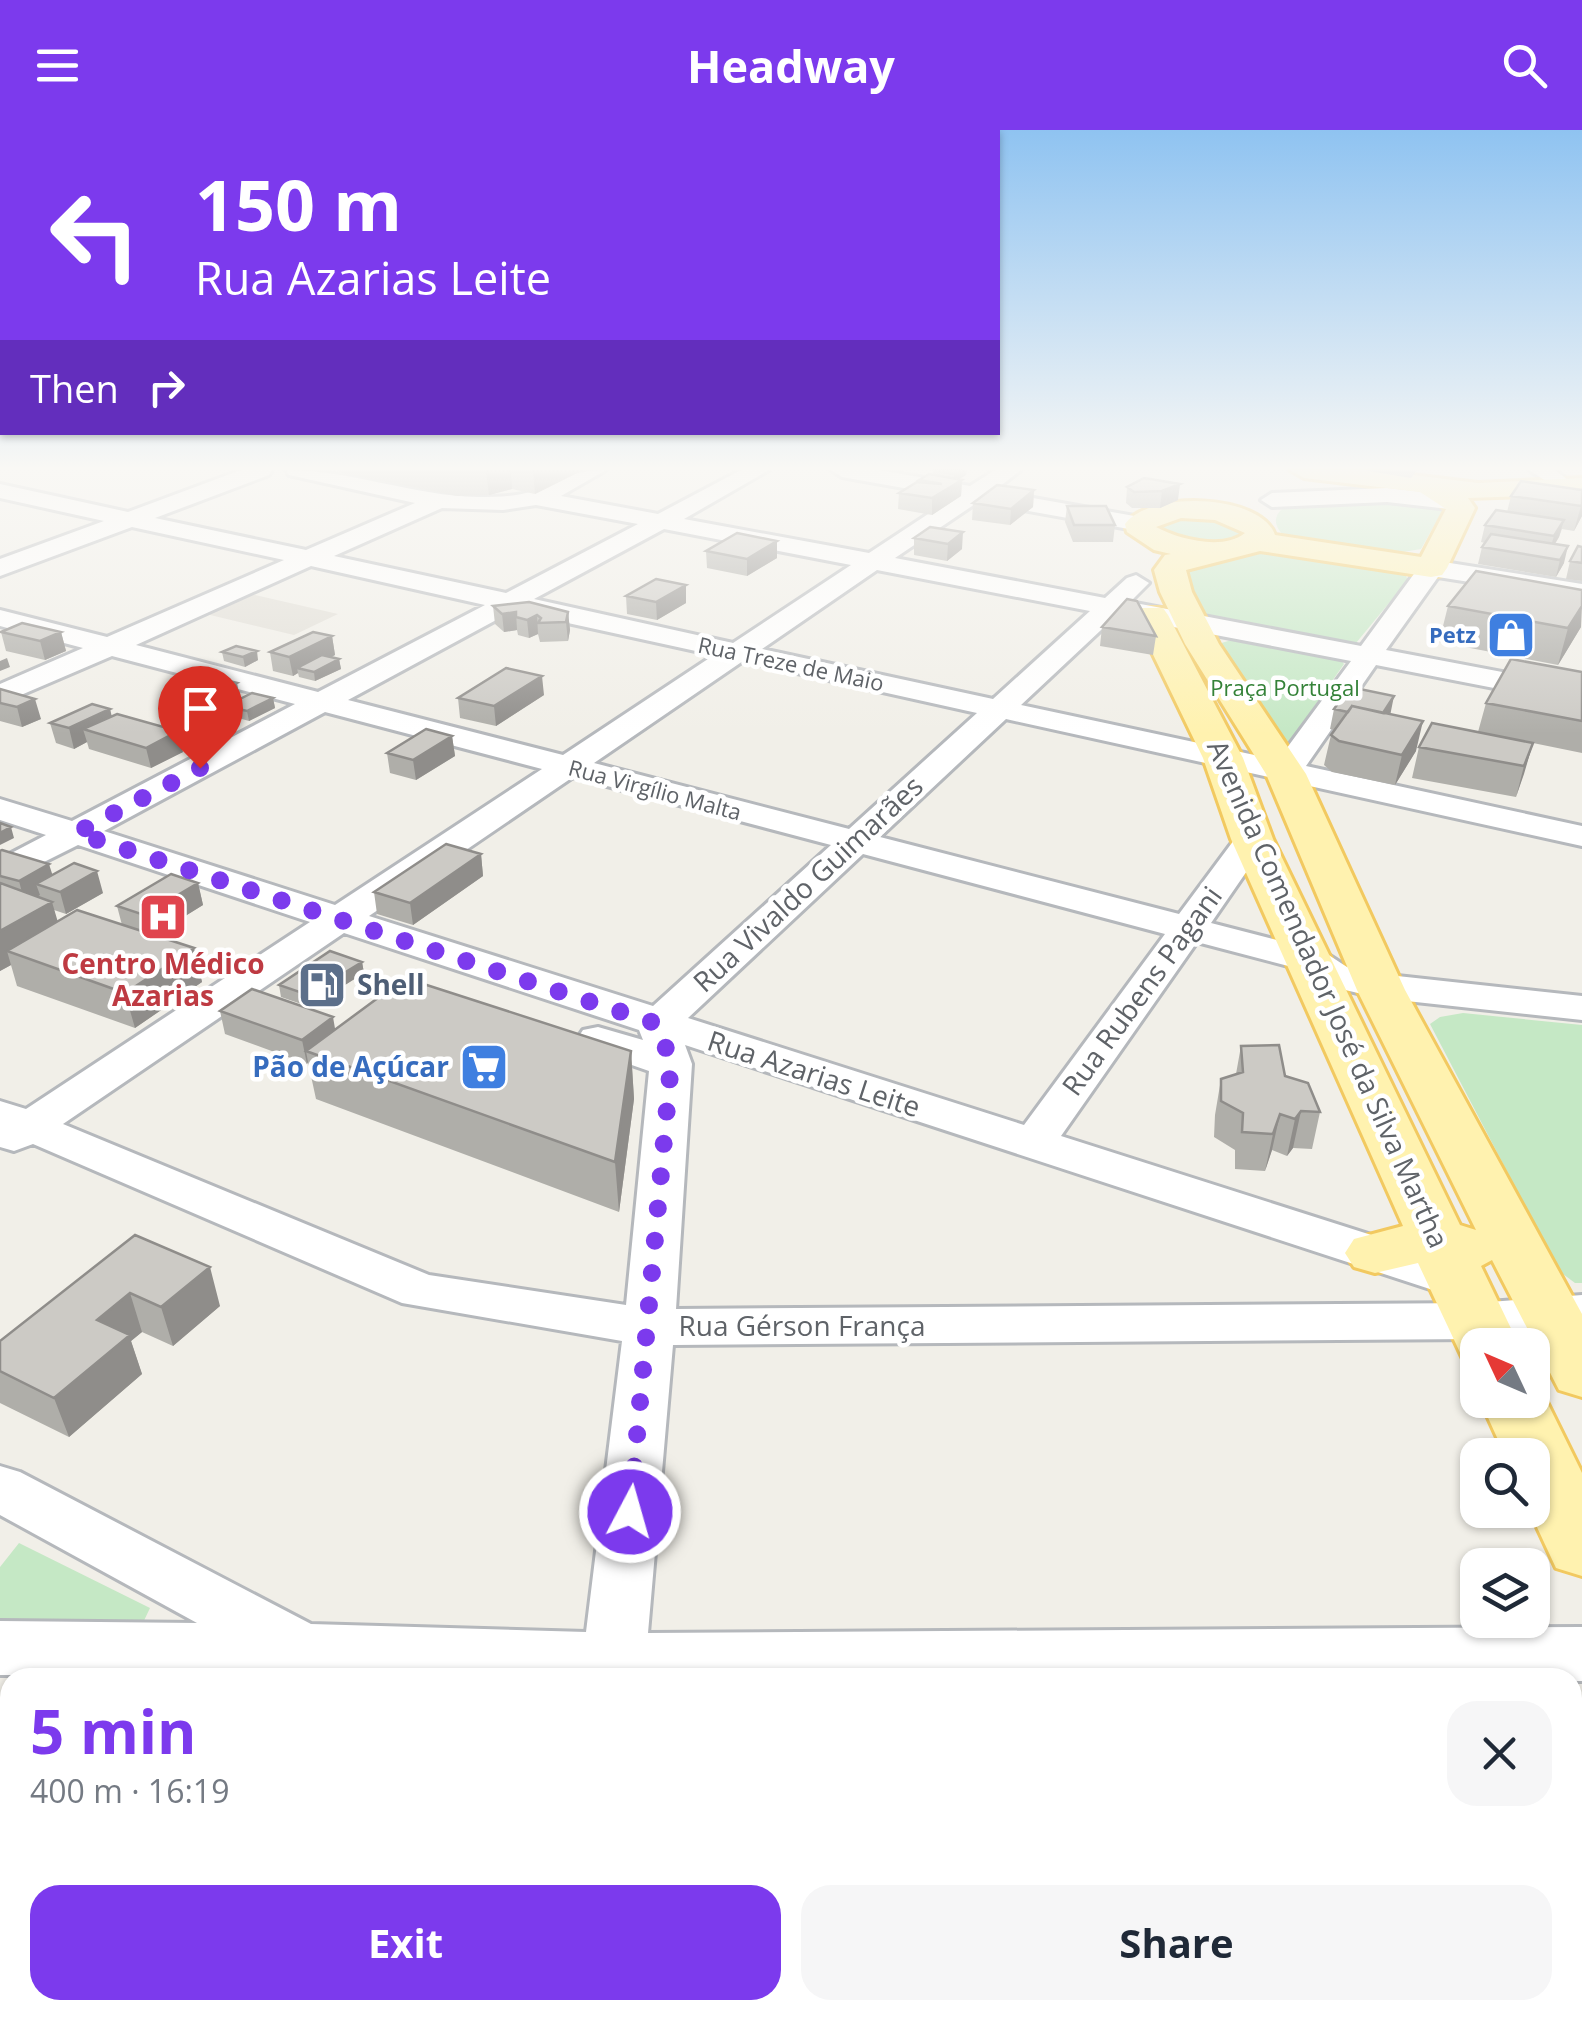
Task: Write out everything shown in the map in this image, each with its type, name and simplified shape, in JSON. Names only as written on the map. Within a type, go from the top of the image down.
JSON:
[{"type":"main road","points":[[1143,558],[1146,607]]},
{"type":"main road","name":"Avenida Comendador José da Silva Martha","points":[[1146,607],[1176,562],[1188,558]]},
{"type":"main road","points":[[1384,558],[1431,568],[1436,558]]},
{"type":"main road","name":"Avenida Comendador José da Silva Martha","points":[[1146,607],[1224,758],[1252,839],[1310,960],[1437,1278]]},
{"type":"main road","name":"Avenida Comendador José da Silva Martha","points":[[1146,607],[1285,773],[1484,1195],[1554,1300],[1582,1374]]},
{"type":"main road","points":[[1310,960],[1330,946],[1384,977]]},
{"type":"main road","points":[[1484,1195],[1437,1278],[1554,1300]]},
{"type":"main road","points":[[1521,1418],[1582,1548]]},
{"type":"street","points":[[0,568],[26,558]]},
{"type":"street","points":[[0,695],[310,558]]},
{"type":"street","name":"Rua Treze de Maio","points":[[311,558],[1582,836]]},
{"type":"street","points":[[0,873],[594,558]]},
{"type":"street","points":[[844,558],[1146,607],[1368,656],[1582,696]]},
{"type":"street","points":[[10,1129],[340,920],[876,558]]},
{"type":"street","points":[[1285,773],[1431,568],[1582,592]]},
{"type":"street","name":"Rua Vivaldo Guimarães","points":[[665,1062],[852,842],[999,708],[1146,607]]},
{"type":"street","name":"Rua Virgílio Malta","points":[[0,618],[1310,960]]},
{"type":"street","name":"Rua Azarias Leite","points":[[0,809],[340,920],[665,1062],[1033,1144],[1437,1278]]},
{"type":"street","name":"Rua Rubens Pagani","points":[[1033,1144],[1252,839]]},
{"type":"street","points":[[1384,977],[1582,1008]]},
{"type":"street","points":[[584,1052],[665,1062],[650,1327],[613,1668]]},
{"type":"street","name":"Rua Gérson França","points":[[10,1129],[420,1291],[650,1327],[1437,1278],[1554,1300]]},
{"type":"street","points":[[0,1488],[302,1650]]},
{"type":"street","points":[[0,1648],[302,1650],[613,1668],[1582,1654]]},
{"type":"shaded area","points":[[251,594],[338,614],[294,635],[206,614]]},
{"type":"green space","name":"Praça Portugal","points":[[1312,558],[1392,570],[1405,574],[1408,580],[1356,643],[1348,645],[1210,617],[1199,608],[1184,576],[1191,568],[1212,559]]},
{"type":"green space","name":"Praça Portugal","points":[[1235,639],[1339,658],[1344,664],[1290,741],[1279,744],[1218,644]]},
{"type":"green space","points":[[1463,1013],[1582,1025],[1582,1283],[1575,1283],[1559,1271],[1430,1024],[1440,1017]]},
{"type":"green space","points":[[19,1543],[150,1608],[140,1629],[0,1620],[0,1567]]},
{"type":"building","points":[[1476,571],[1582,590],[1582,606],[1568,628],[1448,606]]},
{"type":"building","points":[[656,579],[686,585],[656,602],[626,596]]},
{"type":"building","points":[[1127,599],[1137,601],[1156,636],[1102,627]]},
{"type":"building","points":[[529,602],[568,612],[566,622],[538,623],[541,618],[537,615],[527,620],[516,617],[516,612],[502,614],[493,606]]},
{"type":"building","points":[[22,623],[61,632],[40,641],[1,632]]},
{"type":"building","points":[[313,632],[332,636],[289,657],[270,652]]},
{"type":"building","points":[[236,646],[257,651],[243,657],[222,652]]},
{"type":"building","points":[[322,655],[339,659],[314,672],[297,668]]},
{"type":"building","points":[[1511,659],[1582,672],[1582,721],[1486,703]]},
{"type":"building","points":[[506,668],[542,676],[494,706],[458,698]]},
{"type":"building","points":[[217,678],[237,683],[207,698],[187,692]]},
{"type":"building","points":[[1350,687],[1394,696],[1383,713],[1352,706],[1348,712],[1334,709]]},
{"type":"building","points":[[0,689],[35,699],[17,707],[0,703]]},
{"type":"building","points":[[252,693],[273,698],[247,711],[226,706]]},
{"type":"building","points":[[92,704],[110,709],[69,728],[50,723]]},
{"type":"building","points":[[1352,706],[1423,721],[1402,755],[1339,741],[1331,735]]},
{"type":"building","points":[[117,714],[178,731],[146,748],[83,729]]},
{"type":"building","points":[[1432,723],[1533,743],[1524,766],[1419,747]]},
{"type":"building","points":[[426,729],[452,736],[413,760],[387,753]]},
{"type":"building","points":[[446,844],[481,854],[410,903],[374,892]]},
{"type":"building","points":[[2,850],[49,864],[19,881],[0,876]]},
{"type":"building","points":[[74,863],[97,871],[60,892],[36,884]]},
{"type":"building","points":[[171,874],[198,883],[144,915],[117,906]]},
{"type":"building","points":[[0,883],[52,902],[0,931]]},
{"type":"building","points":[[77,910],[194,948],[125,993],[7,951]]},
{"type":"building","points":[[330,951],[362,962],[308,995],[279,985]]},
{"type":"building","points":[[405,978],[631,1051],[615,1162],[306,1051]]},
{"type":"building","points":[[252,989],[333,1017],[302,1040],[220,1011]]},
{"type":"building","points":[[1279,1045],[1285,1076],[1308,1083],[1320,1112],[1301,1111],[1295,1119],[1280,1114],[1273,1134],[1242,1132],[1243,1113],[1221,1101],[1221,1079],[1243,1072],[1241,1046]]},
{"type":"building","points":[[135,1235],[210,1267],[161,1307],[130,1293],[97,1320],[130,1335],[54,1398],[0,1371],[0,1341]]},
{"type":"place","name":"Petz","points":[[1511,635]]},
{"type":"place","name":"Centro Médico Azarias","points":[[163,917]]},
{"type":"place","name":"Shell","points":[[322,985]]},
{"type":"place","name":"Pão de Açúcar","points":[[484,1067]]},
{"type":"route","points":[[200,768],[76,833],[658,1024],[671,1064],[650,1327],[630,1512]]}]
